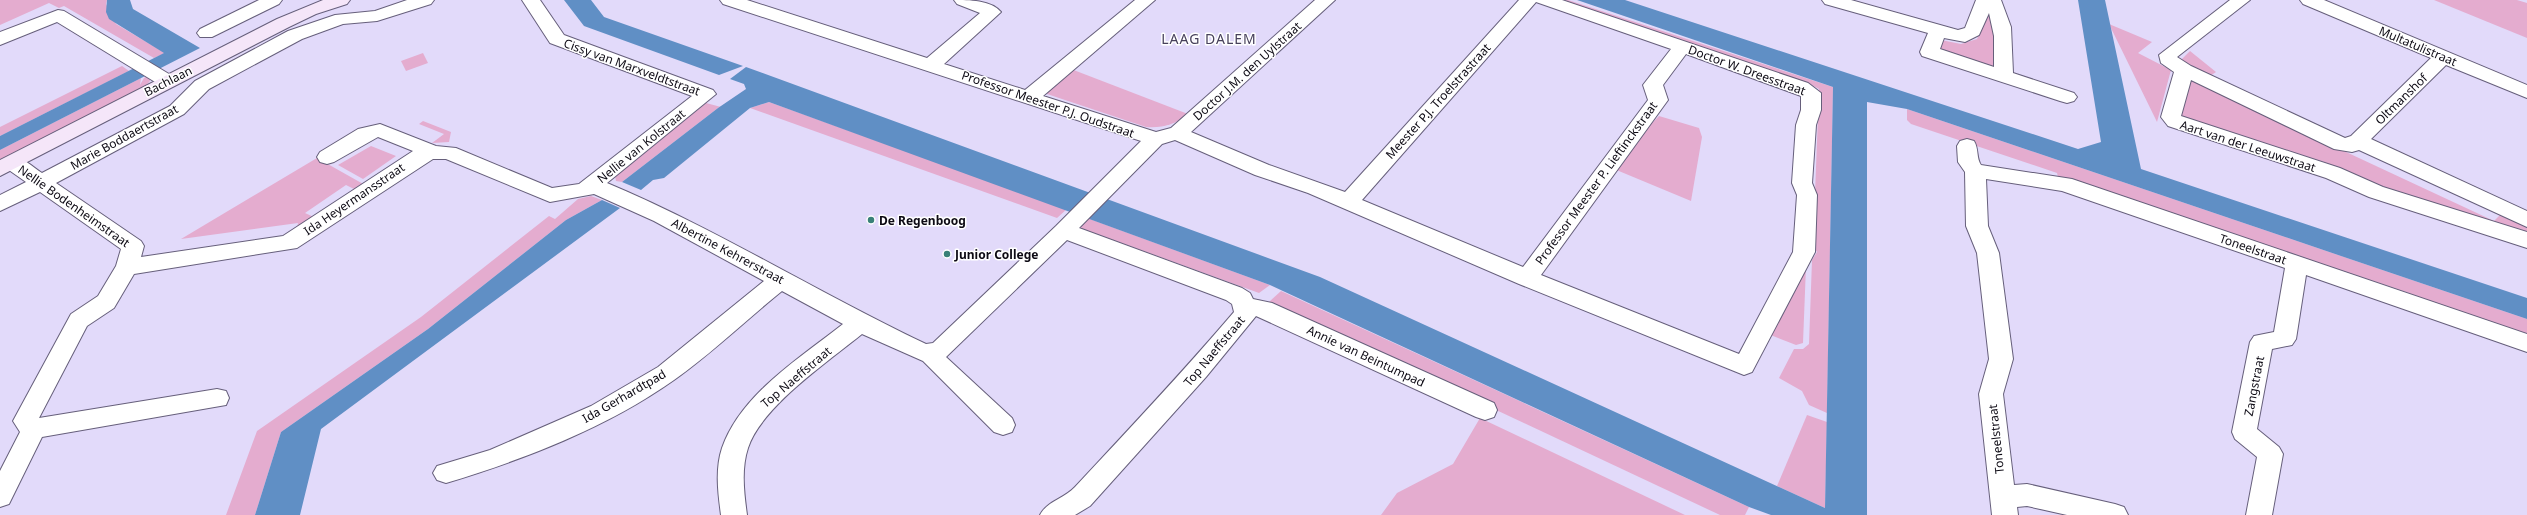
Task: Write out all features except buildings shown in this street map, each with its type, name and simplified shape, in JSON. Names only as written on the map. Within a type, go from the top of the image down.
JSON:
[{"type":"street","points":[[206,33],[273,0]]},
{"type":"street","name":"Bachlaan","points":[[6,166],[154,73],[310,10],[340,0]]},
{"type":"street","name":"Marie Boddaertstraat","points":[[0,204],[177,110],[202,85],[294,35],[341,19],[377,16],[425,0]]},
{"type":"street","name":"Cissy van Marxveldtstraat","points":[[531,0],[557,39],[706,94]]},
{"type":"street","name":"Professor Meester P.J. Oudstraat","points":[[729,0],[1029,97],[1166,136],[1194,142],[1262,170],[1348,202],[1527,278],[1744,366]]},
{"type":"street","points":[[931,65],[992,12],[962,0]]},
{"type":"street","points":[[1029,97],[1146,0]]},
{"type":"street","name":"Doctor J.M. den Uylstraat","points":[[1071,224],[1106,189],[1166,136],[1326,0]]},
{"type":"street","name":"Meester P.J. Troelstrastraat","points":[[1348,202],[1530,0]]},
{"type":"street","name":"Doctor W. Dreesstraat","points":[[1544,0],[1801,87],[1811,93],[1812,110],[1806,126],[1802,184],[1807,194],[1804,252],[1744,366]]},
{"type":"street","points":[[1831,0],[1938,32],[1957,36],[1971,33],[1985,0]]},
{"type":"street","points":[[1992,0],[1998,9],[2003,38],[2003,76]]},
{"type":"street","points":[[2240,0],[2168,55],[2168,59],[2171,63],[2341,144],[2352,145],[2358,141],[2527,220]]},
{"type":"street","name":"Multatulistraat","points":[[2309,0],[2527,92]]},
{"type":"street","points":[[0,39],[49,17],[58,15],[154,73]]},
{"type":"street","points":[[1938,32],[1929,52],[2067,97]]},
{"type":"street","name":"Professor Meester P. Lieftinckstraat","points":[[1527,278],[1658,100],[1653,85],[1682,47]]},
{"type":"street","name":"Oltmanshof","points":[[2358,141],[2443,57]]},
{"type":"street","name":"Aart van der Leeuwstraat","points":[[2184,70],[2171,117],[2175,122],[2333,173],[2376,192],[2527,240]]},
{"type":"street","name":"Nellie van Kolstraat","points":[[573,193],[585,190],[611,192],[706,94]]},
{"type":"street","points":[[327,157],[365,134],[380,130],[432,152]]},
{"type":"street","name":"Toneelstraat","points":[[1967,146],[1968,162],[1975,171],[1977,226],[1988,253],[2001,359],[1990,394],[2003,506]]},
{"type":"street","name":"Ida Heyermansstraat","points":[[127,267],[289,243],[421,155],[432,152],[449,153],[550,195],[573,193]]},
{"type":"street","name":"Nellie Bodenheimstraat","points":[[6,166],[40,182],[133,246],[127,267],[106,302],[79,320],[25,421],[34,429]]},
{"type":"street","name":"Toneelstraat","points":[[1975,171],[2065,184],[2527,343]]},
{"type":"street","name":"Albertine Kehrerstraat","points":[[611,192],[860,323]]},
{"type":"street","points":[[860,323],[919,352],[932,352],[940,350],[1071,224]]},
{"type":"street","name":"Top Naeffstraat","points":[[1053,515],[1081,498],[1198,371],[1246,313],[1246,307],[1242,299],[1234,294],[1071,224]]},
{"type":"street","name":"Zangstraat","points":[[2259,515],[2270,454],[2244,432],[2262,342],[2284,339],[2297,264]]},
{"type":"street","name":"Ida Gerhardtpad","points":[[446,473],[496,458],[600,413],[666,373],[780,280]]},
{"type":"street","name":"Annie van Beintumpad","points":[[1246,307],[1264,309],[1485,410]]},
{"type":"street","name":"Top Naeffstraat","points":[[734,515],[730,478],[735,448],[745,426],[760,406],[860,323]]},
{"type":"street","points":[[932,352],[934,360],[1003,425]]},
{"type":"street","points":[[0,496],[34,429],[217,398]]},
{"type":"street","points":[[2003,506],[2027,496],[2114,515]]},
{"type":"shaded area","points":[[0,0],[107,0],[106,4],[116,24],[165,53],[154,58],[64,6],[59,8],[49,3],[0,25]]},
{"type":"shaded area","points":[[1568,0],[1833,87],[1827,413],[1809,405],[1802,391],[1779,378],[1794,349],[1803,349],[1809,344],[1812,260],[1817,252],[1813,246],[1819,89],[1808,83],[1560,1]]},
{"type":"shaded area","points":[[2434,0],[2517,0],[2527,3],[2527,38]]},
{"type":"shaded area","points":[[1990,6],[1997,47],[1992,69],[1935,51],[1941,40],[1961,44],[1977,39]]},
{"type":"shaded area","points":[[2109,24],[2152,42],[2138,53],[2171,70],[2157,122]]},
{"type":"shaded area","points":[[2190,51],[2216,72],[2210,76],[2180,61]]},
{"type":"shaded area","points":[[423,53],[428,63],[406,71],[401,61]]},
{"type":"shaded area","points":[[122,66],[129,71],[0,136],[0,127]]},
{"type":"shaded area","points":[[1071,69],[1188,114],[1178,121],[1168,125],[1146,127],[1044,93]]},
{"type":"shaded area","points":[[149,75],[150,81],[143,89],[0,162],[0,150],[141,78],[140,85],[144,78]]},
{"type":"shaded area","points":[[2192,80],[2494,221],[2502,213],[2527,224],[2527,235],[2395,190],[2394,193],[2368,184],[2368,180],[2326,166],[2324,162],[2180,119],[2188,81]]},
{"type":"shaded area","points":[[769,102],[1067,209],[1057,218],[750,108]]},
{"type":"shaded area","points":[[706,103],[721,107],[622,182],[616,181],[615,176]]},
{"type":"shaded area","points":[[1907,109],[2527,319],[2527,338],[2413,299],[2409,293],[2340,270],[2337,273],[2255,245],[2254,241],[2058,177],[2057,173],[1911,124],[1907,120]]},
{"type":"shaded area","points":[[1659,116],[1699,128],[1702,137],[1691,201],[1614,169],[1643,132]]},
{"type":"shaded area","points":[[423,121],[451,132],[449,142],[432,143],[444,134],[419,124]]},
{"type":"shaded area","points":[[371,146],[396,156],[363,179],[338,165]]},
{"type":"shaded area","points":[[317,158],[365,185],[356,190],[346,185],[305,213],[316,218],[297,228],[298,223],[181,239]]},
{"type":"shaded area","points":[[591,196],[602,200],[566,220],[428,329],[281,432],[255,515],[226,515],[257,431],[421,317],[549,216],[555,219],[578,199]]},
{"type":"shaded area","points":[[1087,218],[1270,285],[1259,293],[1080,228]]},
{"type":"shaded area","points":[[1806,266],[1803,343],[1796,345],[1768,334]]},
{"type":"shaded area","points":[[1281,291],[1749,507],[1745,515],[1720,515],[1270,304],[1269,302]]},
{"type":"shaded area","points":[[1807,415],[1827,422],[1825,508],[1777,486]]},
{"type":"shaded area","points":[[1480,418],[1685,515],[1381,515],[1397,493],[1453,464]]},
{"type":"water","points":[[107,0],[130,0],[133,9],[200,48],[0,150],[0,136],[164,53],[109,19],[106,12]]},
{"type":"water","points":[[564,0],[591,0],[604,17],[743,66],[719,75],[584,26]]},
{"type":"water","points":[[1577,0],[1625,0],[2078,149],[2101,142],[2078,0],[2105,0],[2141,169],[2527,298],[2527,319],[1907,109],[1867,102],[1867,515],[1771,515],[1749,507],[1270,285],[769,102],[750,108],[664,178],[653,180],[641,190],[622,182],[718,108],[746,89],[744,84],[730,79],[746,67],[1320,277],[1825,508],[1833,87]]},
{"type":"water","points":[[602,200],[620,208],[321,429],[300,515],[255,515],[281,432],[428,329],[566,220]]},
{"type":"place","name":"De Regenboog","points":[[871,220]]},
{"type":"place","name":"Junior College","points":[[947,254]]},
{"type":"district","name":"LAAG DALEM","points":[[1209,38]]}]
